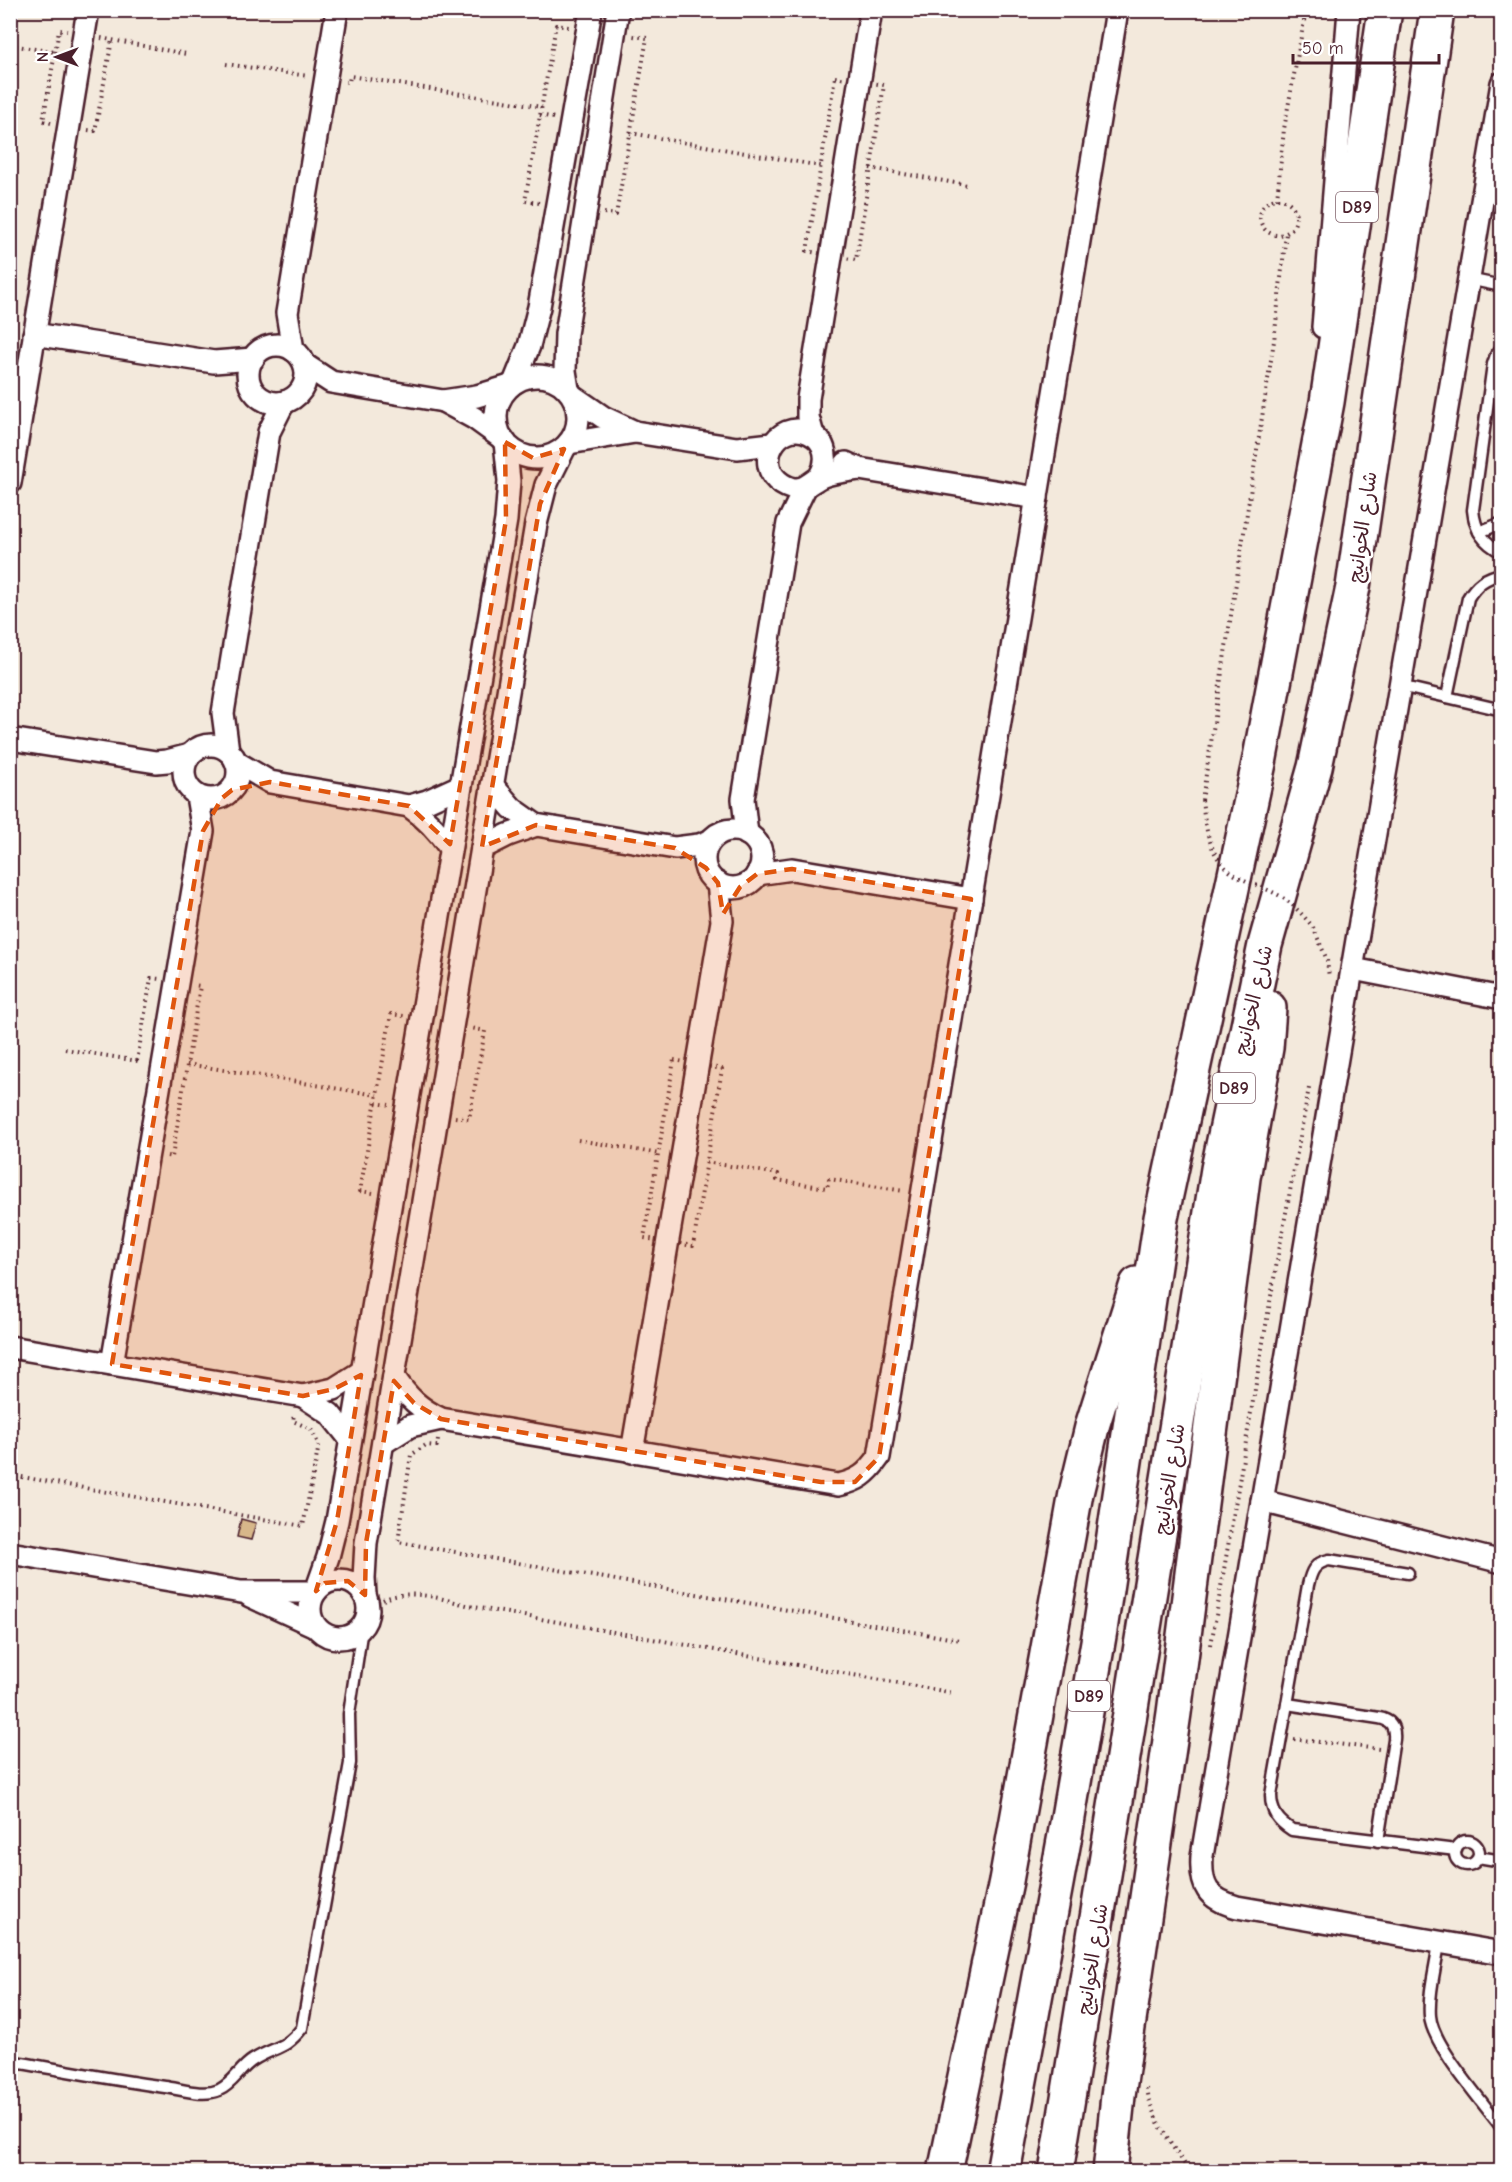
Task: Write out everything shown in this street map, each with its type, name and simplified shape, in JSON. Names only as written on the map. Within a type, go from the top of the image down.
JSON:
[{"type":"highway","name":"D89","points":[[1003,2172],[1100,1630],[1161,1218],[1259,764],[1328,402],[1385,10]]},
{"type":"highway","name":"شارع الخوانيج","points":[[1056,2172],[1218,1169],[1264,945],[1315,767],[1353,587],[1437,10]]},
{"type":"highway","points":[[1110,2172],[1118,2096],[1172,1724],[1241,1189],[1266,1048],[1269,1011],[1268,973],[1264,945]]},
{"type":"highway","points":[[945,2172],[1006,1881],[1076,1493],[1093,1423],[1114,1354],[1161,1218]]},
{"type":"street","points":[[10,483],[88,10]]},
{"type":"street","points":[[112,1364],[203,831],[238,778],[223,713],[269,432],[266,409],[249,372],[287,313],[337,10]]},
{"type":"street","points":[[241,1592],[315,1626],[323,1634],[333,1638],[353,1635],[362,1628],[367,1618],[364,1578],[366,1543],[540,504],[554,466],[574,435],[579,416],[565,371],[566,334],[618,10]]},
{"type":"street","points":[[747,834],[743,799],[788,523],[812,482],[826,464],[808,417],[808,399],[871,10]]},
{"type":"street","points":[[394,1377],[414,1403],[441,1419],[632,1452],[838,1485],[855,1482],[869,1472],[879,1458],[1118,10]]},
{"type":"street","points":[[1328,402],[1322,349],[1349,10]]},
{"type":"street","points":[[315,1626],[309,1609],[328,1557],[337,1521],[508,500],[508,471],[504,441],[496,421],[497,411],[499,402],[512,384],[535,327],[589,20]]},
{"type":"street","points":[[1502,84],[1202,1857],[1201,1874],[1207,1891],[1221,1902],[1238,1907],[1502,1953]]},
{"type":"street","points":[[269,432],[306,379],[287,313]]},
{"type":"street","points":[[34,334],[214,362],[260,353],[281,345],[332,382],[443,401],[477,396],[532,376],[542,376],[560,382],[603,417],[636,432],[737,448],[801,431],[859,469],[1037,498]]},
{"type":"street","points":[[214,362],[271,402],[332,382]]},
{"type":"street","points":[[788,523],[776,476],[768,456],[800,416],[808,399]]},
{"type":"street","points":[[443,401],[474,418],[517,453],[533,458],[549,456],[566,446],[636,432]]},
{"type":"street","points":[[737,448],[793,488],[859,469]]},
{"type":"street","points":[[203,831],[185,767],[223,713]]},
{"type":"street","points":[[10,739],[156,762],[168,761],[214,745],[270,782],[409,806],[439,832],[450,848]]},
{"type":"street","points":[[156,762],[209,800],[270,782]]},
{"type":"street","points":[[492,785],[512,808],[536,825],[675,848],[693,846],[731,830],[747,834],[758,844],[760,852],[758,874],[740,887],[722,921],[632,1452]]},
{"type":"street","points":[[409,806],[460,786]]},
{"type":"street","points":[[722,921],[705,854],[743,799]]},
{"type":"street","points":[[482,848],[536,825]]},
{"type":"street","points":[[675,848],[728,887],[740,887]]},
{"type":"street","points":[[760,852],[792,869]]},
{"type":"street","points":[[758,874],[792,869],[971,898]]},
{"type":"street","points":[[1353,969],[1502,998]]},
{"type":"street","points":[[10,1347],[300,1396],[334,1389],[362,1372]]},
{"type":"street","points":[[300,1396],[330,1414],[351,1439]]},
{"type":"street","points":[[383,1443],[410,1426],[441,1419]]},
{"type":"street","points":[[1262,1501],[1502,1562]]},
{"type":"street","points":[[10,1553],[241,1592],[315,1592],[325,1583],[336,1580],[348,1581],[358,1586],[367,1601]]},
{"type":"lane","points":[[1468,279],[1502,286]]},
{"type":"lane","points":[[1502,348],[1493,364],[1473,510],[1479,532],[1485,541],[1502,552]]},
{"type":"lane","points":[[1479,532],[1502,523]]},
{"type":"lane","points":[[1447,697],[1468,598],[1475,587],[1486,579],[1502,574]]},
{"type":"lane","points":[[1400,686],[1502,710]]},
{"type":"lane","points":[[1408,1573],[1329,1560],[1320,1562],[1313,1568],[1308,1585],[1271,1795],[1271,1806],[1275,1816],[1292,1830],[1456,1850],[1458,1845],[1468,1842],[1477,1847],[1478,1857],[1502,1861]]},
{"type":"lane","points":[[10,2061],[123,2081],[209,2092],[226,2085],[255,2059],[282,2048],[302,2028],[350,1763],[349,1713],[362,1628]]},
{"type":"lane","points":[[1287,1704],[1387,1719],[1395,1731],[1378,1841]]},
{"type":"lane","points":[[1439,1943],[1430,2006],[1432,2029],[1437,2041],[1502,2128]]},
{"type":"path","points":[[1277,199],[1284,129],[1306,10]]},
{"type":"path","points":[[557,206],[525,201],[556,25],[589,20]]},
{"type":"path","points":[[10,45],[56,52],[59,30],[186,54]]},
{"type":"path","points":[[586,210],[616,215],[647,38],[614,33]]},
{"type":"path","points":[[226,64],[349,82],[350,76],[542,107]]},
{"type":"path","points":[[630,134],[821,166]]},
{"type":"path","points":[[822,160],[967,185]]},
{"type":"path","points":[[1287,233],[1270,234],[1261,226],[1259,220],[1261,208],[1271,200],[1288,202],[1296,212],[1294,224],[1287,233],[1274,341],[1202,800],[1211,845],[1226,867],[1240,877],[1280,896],[1298,909],[1313,927],[1327,960],[1328,984]]},
{"type":"path","points":[[391,1196],[360,1191],[391,1014],[421,1019]]},
{"type":"path","points":[[65,1049],[186,1069]]},
{"type":"path","points":[[188,1064],[377,1095]]},
{"type":"path","points":[[1211,1645],[1310,1084]]},
{"type":"path","points":[[578,1140],[778,1174],[777,1180],[827,1188],[829,1179],[923,1194]]},
{"type":"path","points":[[10,1475],[303,1526],[319,1445],[311,1429],[293,1421],[300,1396]]},
{"type":"path","points":[[441,1419],[437,1446],[426,1445],[411,1455],[398,1542],[960,1640]]},
{"type":"path","points":[[367,1601],[390,1596],[428,1596],[474,1607],[954,1693]]},
{"type":"path","points":[[1282,1737],[1392,1750]]},
{"type":"path","points":[[1146,2080],[1148,2099],[1159,2125],[1191,2172]]},
{"type":"highlighted area","points":[[505,442],[533,458],[564,449],[540,504],[482,847],[536,825],[675,848],[706,868],[718,883],[723,914],[740,887],[757,874],[792,869],[971,899],[879,1457],[855,1482],[821,1482],[441,1419],[414,1403],[394,1381],[366,1543],[365,1595],[348,1581],[325,1583],[316,1591],[337,1521],[361,1375],[334,1389],[303,1396],[112,1364],[203,831],[222,798],[232,790],[270,782],[409,806],[450,844],[506,520]]},
{"type":"building","points":[[241,1519],[256,1523],[251,1540],[237,1537]]}]
